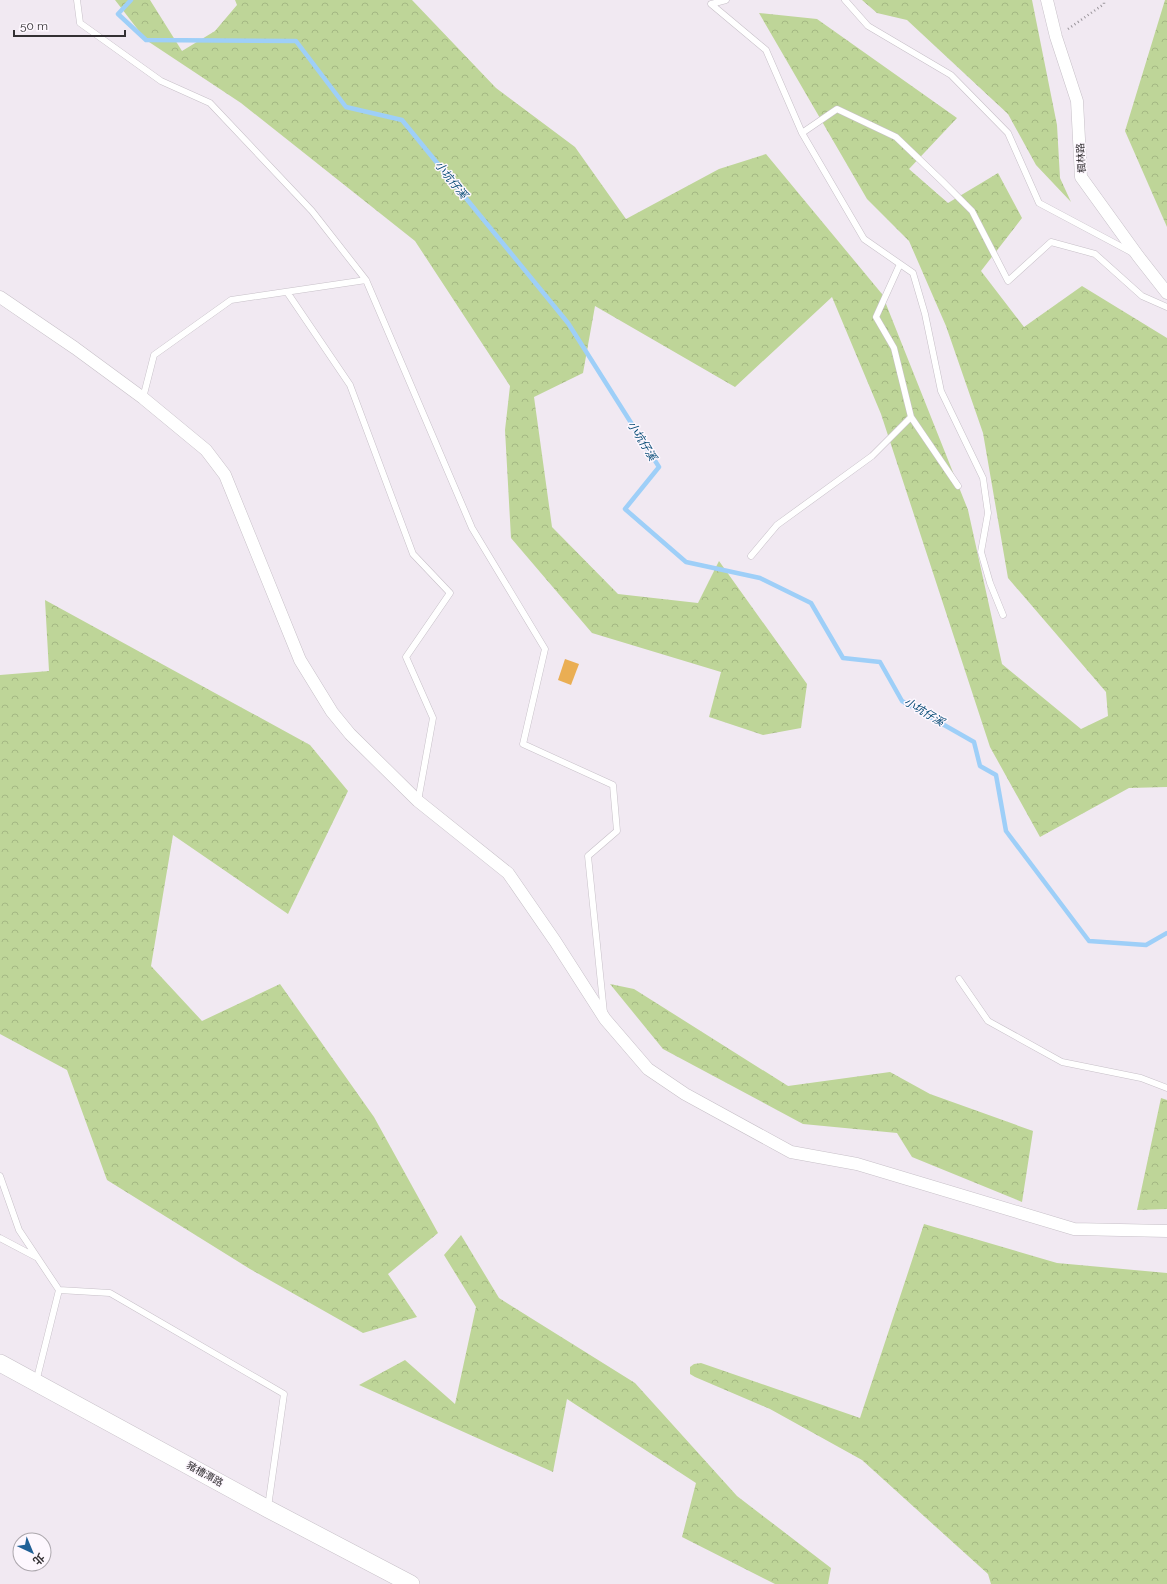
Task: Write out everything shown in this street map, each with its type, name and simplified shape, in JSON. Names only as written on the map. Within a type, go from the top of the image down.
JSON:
[{"type":"street","name":"楓林路","points":[[1047,0],[1056,37],[1077,101],[1081,177],[1138,256],[1167,293]]},
{"type":"street","points":[[0,297],[75,348],[143,398],[206,450],[225,475],[300,660],[332,712],[350,734],[418,801],[508,873],[555,941],[605,1019],[648,1069],[685,1094],[792,1152],[857,1164],[1074,1229],[1167,1231]]},
{"type":"street","name":"豬槽潭路","points":[[0,1363],[268,1509],[411,1584]]},
{"type":"lane","points":[[76,0],[80,23],[161,80],[210,103],[312,211],[366,280],[472,528],[545,649],[523,744],[613,785],[617,831],[588,856],[605,1019]]},
{"type":"lane","points":[[726,0],[711,4],[766,50],[802,133],[864,239],[913,273],[925,314],[941,391],[983,478],[988,513],[981,552],[990,582],[1003,615]]},
{"type":"lane","points":[[845,0],[868,26],[951,75],[1008,133],[1039,203],[1138,256]]},
{"type":"lane","points":[[802,133],[837,109],[896,137],[972,211],[1008,281],[1051,242],[1095,254],[1142,296],[1167,307]]},
{"type":"lane","points":[[900,264],[876,317],[894,348],[911,417],[958,486]]},
{"type":"lane","points":[[143,398],[154,355],[231,300],[366,280]]},
{"type":"lane","points":[[287,292],[350,385],[413,554],[450,593],[406,656],[433,718],[418,801]]},
{"type":"lane","points":[[750,556],[777,525],[872,456],[911,417]]},
{"type":"lane","points":[[959,979],[988,1021],[1062,1062],[1141,1078],[1167,1088]]},
{"type":"lane","points":[[0,1176],[19,1230],[59,1290],[36,1382]]},
{"type":"lane","points":[[0,1238],[38,1258]]},
{"type":"lane","points":[[59,1290],[110,1293],[284,1394],[268,1509]]},
{"type":"path","points":[[1056,37],[1104,4],[1104,0]]},
{"type":"green space","points":[[115,0],[150,0],[182,51],[215,31],[237,5],[235,0],[412,0],[496,88],[575,147],[626,219],[719,169],[766,154],[882,294],[968,510],[1002,664],[1081,729],[1108,716],[1106,692],[1008,578],[983,433],[946,326],[909,241],[867,199],[759,13],[817,19],[957,118],[909,169],[948,203],[998,173],[1022,218],[981,271],[1024,327],[1082,286],[1167,338],[1167,787],[1129,788],[1040,837],[990,747],[881,414],[832,297],[735,387],[595,306],[583,373],[534,397],[552,527],[618,594],[698,603],[719,561],[807,684],[801,728],[763,735],[709,717],[721,672],[592,633],[511,538],[505,430],[510,386],[415,241],[241,103],[146,40]]},
{"type":"green space","points":[[862,0],[1032,0],[1057,125],[1060,178],[1071,202],[1036,165],[1008,114],[907,20],[877,13]]},
{"type":"green space","points":[[1165,0],[1167,0],[1167,227],[1125,131]]},
{"type":"green space","points":[[45,600],[310,745],[348,791],[288,914],[173,835],[151,966],[202,1021],[280,984],[374,1117],[438,1233],[388,1274],[417,1317],[363,1333],[250,1269],[107,1180],[67,1070],[0,1034],[0,675],[49,671]]},
{"type":"green space","points":[[610,984],[634,989],[788,1086],[890,1072],[930,1094],[1033,1131],[1022,1202],[912,1157],[897,1133],[803,1124],[663,1049]]},
{"type":"green space","points":[[1161,1098],[1167,1100],[1167,1209],[1137,1210]]},
{"type":"green space","points":[[924,1224],[1057,1263],[1167,1273],[1167,1584],[991,1584],[988,1574],[862,1460],[770,1409],[690,1374],[690,1367],[694,1364],[701,1363],[860,1418]]},
{"type":"green space","points":[[461,1235],[499,1298],[635,1383],[737,1496],[831,1568],[828,1584],[775,1584],[682,1537],[696,1483],[567,1399],[553,1472],[359,1385],[405,1360],[455,1404],[476,1307],[444,1255]]},
{"type":"building","points":[[565,659],[579,664],[571,685],[558,680]]},
{"type":"waterway","name":"小坑仔溪","points":[[131,0],[118,14],[146,40],[296,41],[346,107],[402,120],[568,323],[659,467],[625,509],[686,562],[760,578],[811,603],[843,658],[880,662],[902,701],[974,742],[980,766],[996,775],[1006,831],[1089,941],[1146,945],[1167,933]]}]
